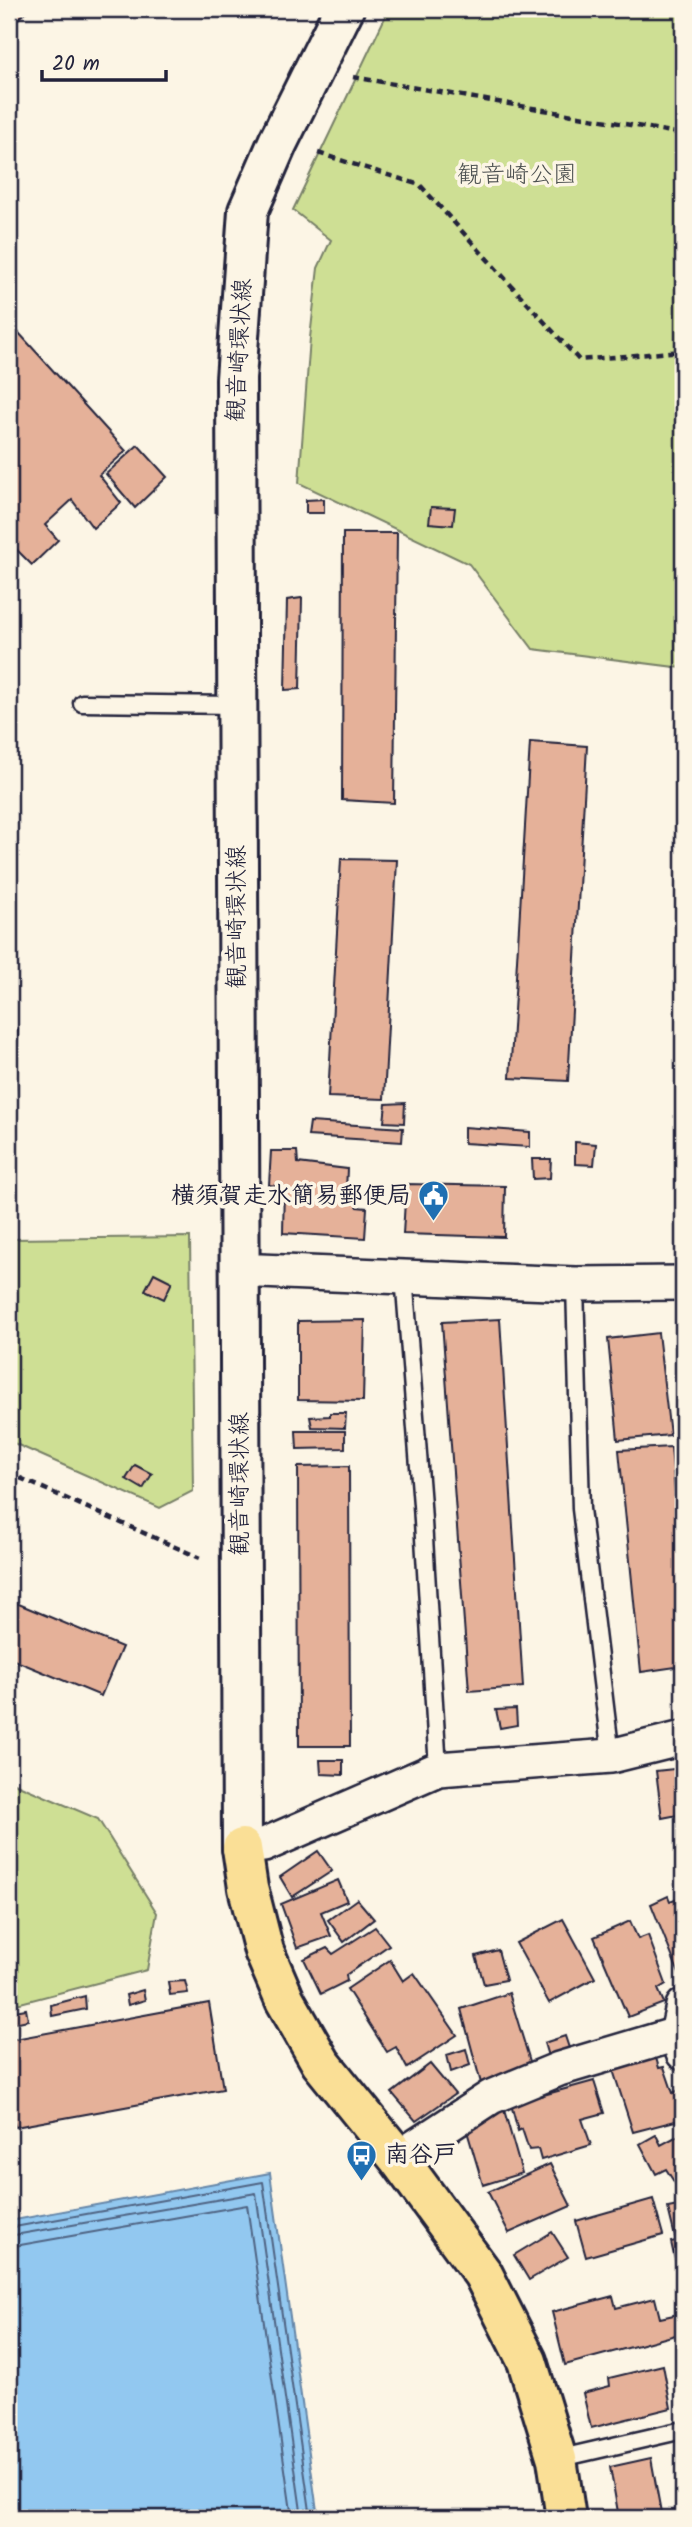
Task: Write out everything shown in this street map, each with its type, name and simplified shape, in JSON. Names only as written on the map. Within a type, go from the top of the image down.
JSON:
[{"type":"highway","points":[[243,1848],[248,1888],[264,1951],[285,2000],[321,2063],[398,2158],[483,2274],[527,2361],[556,2459],[566,2518]]},
{"type":"main road","name":"観音崎環状線","points":[[243,1848],[236,379],[248,211],[278,142],[344,9]]},
{"type":"street","points":[[260,1271],[575,1284],[683,1283]]},
{"type":"street","points":[[243,1848],[264,1845],[438,1769],[611,1756],[683,1738]]},
{"type":"street","points":[[398,2158],[491,2097],[559,2069],[681,2031]]},
{"type":"lane","points":[[82,703],[236,705]]},
{"type":"lane","points":[[404,1276],[422,1505],[438,1769]]},
{"type":"lane","points":[[575,1284],[581,1509],[611,1756]]},
{"type":"lane","points":[[556,2459],[683,2430]]},
{"type":"path","points":[[343,75],[683,134]]},
{"type":"path","points":[[307,149],[420,185],[579,360],[683,351]]},
{"type":"path","points":[[9,1473],[210,1563]]},
{"type":"green space","name":"観音崎公園","points":[[389,9],[683,9],[683,668],[533,649],[469,564],[299,483],[318,268],[331,240],[293,210]]},
{"type":"green space","points":[[190,1237],[193,1491],[160,1508],[9,1441],[9,1239]]},
{"type":"green space","points":[[9,1781],[98,1819],[157,1913],[147,1970],[9,2006]]},
{"type":"water","points":[[270,2173],[318,2518],[9,2518],[9,2221]]},
{"type":"building","points":[[9,9],[29,9],[9,27]]},
{"type":"building","points":[[9,322],[126,451],[99,475],[121,503],[93,528],[72,500],[45,525],[58,540],[32,565],[16,549],[9,556]]},
{"type":"building","points":[[138,445],[167,477],[135,508],[106,474]]},
{"type":"building","points":[[324,499],[324,513],[306,513],[306,500]]},
{"type":"building","points":[[431,507],[455,508],[453,525],[429,523]]},
{"type":"building","points":[[343,533],[397,533],[394,803],[342,800]]},
{"type":"building","points":[[302,598],[300,689],[285,690],[287,600]]},
{"type":"building","points":[[530,742],[587,746],[568,1081],[510,1078]]},
{"type":"building","points":[[341,859],[397,860],[384,1099],[328,1097]]},
{"type":"building","points":[[9,887],[13,887],[9,979]]},
{"type":"building","points":[[18,1028],[11,1189],[9,1189],[9,1029]]},
{"type":"building","points":[[405,1103],[404,1123],[384,1122],[386,1104]]},
{"type":"building","points":[[310,1122],[403,1128],[402,1142],[308,1136]]},
{"type":"building","points":[[464,1127],[530,1132],[530,1147],[464,1143]]},
{"type":"building","points":[[575,1142],[596,1144],[594,1165],[575,1164]]},
{"type":"building","points":[[271,1151],[297,1151],[298,1163],[347,1169],[346,1190],[357,1190],[357,1207],[367,1208],[365,1238],[283,1233],[284,1187],[269,1185]]},
{"type":"building","points":[[532,1159],[551,1159],[550,1178],[533,1179]]},
{"type":"building","points":[[406,1184],[505,1186],[504,1237],[403,1234]]},
{"type":"building","points":[[154,1273],[172,1282],[164,1299],[145,1290]]},
{"type":"building","points":[[500,1319],[523,1687],[469,1691],[442,1322]]},
{"type":"building","points":[[365,1320],[363,1401],[298,1400],[298,1321]]},
{"type":"building","points":[[658,1333],[670,1435],[618,1440],[608,1339]]},
{"type":"building","points":[[330,1413],[346,1413],[345,1428],[312,1427],[310,1417],[330,1416]]},
{"type":"building","points":[[296,1431],[345,1431],[345,1448],[297,1449]]},
{"type":"building","points":[[671,1447],[683,1583],[683,1666],[641,1672],[619,1450]]},
{"type":"building","points":[[135,1465],[152,1474],[143,1489],[126,1479]]},
{"type":"building","points":[[349,1466],[350,1746],[299,1746],[298,1467]]},
{"type":"building","points":[[9,1600],[122,1647],[101,1696],[9,1658]]},
{"type":"building","points":[[516,1709],[517,1725],[500,1728],[496,1710]]},
{"type":"building","points":[[320,1760],[343,1760],[343,1775],[321,1774]]},
{"type":"building","points":[[683,1768],[683,1814],[662,1818],[656,1771]]},
{"type":"building","points":[[318,1851],[332,1871],[292,1897],[280,1877]]},
{"type":"building","points":[[338,1880],[347,1901],[321,1912],[331,1936],[297,1948],[281,1904]]},
{"type":"building","points":[[668,1896],[670,1901],[683,1896],[683,1975],[680,1976],[651,1904]]},
{"type":"building","points":[[357,1899],[374,1919],[344,1942],[328,1920]]},
{"type":"building","points":[[563,1919],[595,1978],[549,2003],[516,1943]]},
{"type":"building","points":[[630,1921],[638,1939],[648,1935],[666,1984],[658,1989],[664,2003],[628,2017],[594,1937]]},
{"type":"building","points":[[375,1927],[389,1945],[346,1975],[347,1981],[321,1994],[304,1959],[327,1948],[333,1954]]},
{"type":"building","points":[[498,1950],[506,1980],[484,1984],[476,1956]]},
{"type":"building","points":[[390,1960],[403,1981],[414,1973],[457,2035],[407,2068],[396,2047],[387,2052],[347,1989]]},
{"type":"building","points":[[185,1981],[188,1993],[170,1995],[168,1982]]},
{"type":"building","points":[[143,1990],[145,2000],[128,2005],[126,1995]]},
{"type":"building","points":[[509,1993],[533,2071],[482,2087],[461,2009]]},
{"type":"building","points":[[85,1996],[86,2009],[52,2016],[51,2005]]},
{"type":"building","points":[[209,2003],[223,2089],[15,2127],[9,2098],[9,2040]]},
{"type":"building","points":[[26,2009],[28,2020],[9,2024],[9,2012]]},
{"type":"building","points":[[565,2036],[572,2057],[550,2063],[544,2043]]},
{"type":"building","points":[[466,2049],[470,2065],[451,2072],[447,2055]]},
{"type":"building","points":[[656,2058],[659,2068],[664,2067],[673,2093],[683,2088],[683,2119],[633,2132],[613,2070]]},
{"type":"building","points":[[430,2064],[455,2094],[416,2121],[392,2093]]},
{"type":"building","points":[[594,2081],[604,2113],[582,2119],[591,2145],[541,2160],[538,2149],[529,2150],[522,2129],[518,2131],[511,2104]]},
{"type":"building","points":[[504,2110],[522,2173],[483,2185],[464,2121]]},
{"type":"building","points":[[683,2133],[683,2196],[666,2169],[656,2174],[640,2144],[656,2135],[661,2145]]},
{"type":"building","points":[[550,2164],[571,2206],[509,2233],[488,2192]]},
{"type":"building","points":[[653,2199],[663,2235],[586,2257],[576,2221]]},
{"type":"building","points":[[683,2205],[683,2264],[676,2265],[671,2242],[676,2241],[668,2208]]},
{"type":"building","points":[[552,2232],[568,2257],[529,2280],[514,2255]]},
{"type":"building","points":[[613,2296],[616,2308],[655,2298],[660,2318],[683,2313],[683,2333],[565,2365],[552,2312]]},
{"type":"building","points":[[663,2365],[671,2408],[591,2428],[583,2393],[610,2386],[609,2378]]},
{"type":"building","points":[[651,2458],[662,2518],[619,2518],[610,2467]]},
{"type":"place","name":"横須賀走水簡易郵便局","points":[[434,1223]]},
{"type":"place","name":"南谷戸","points":[[362,2182]]}]
